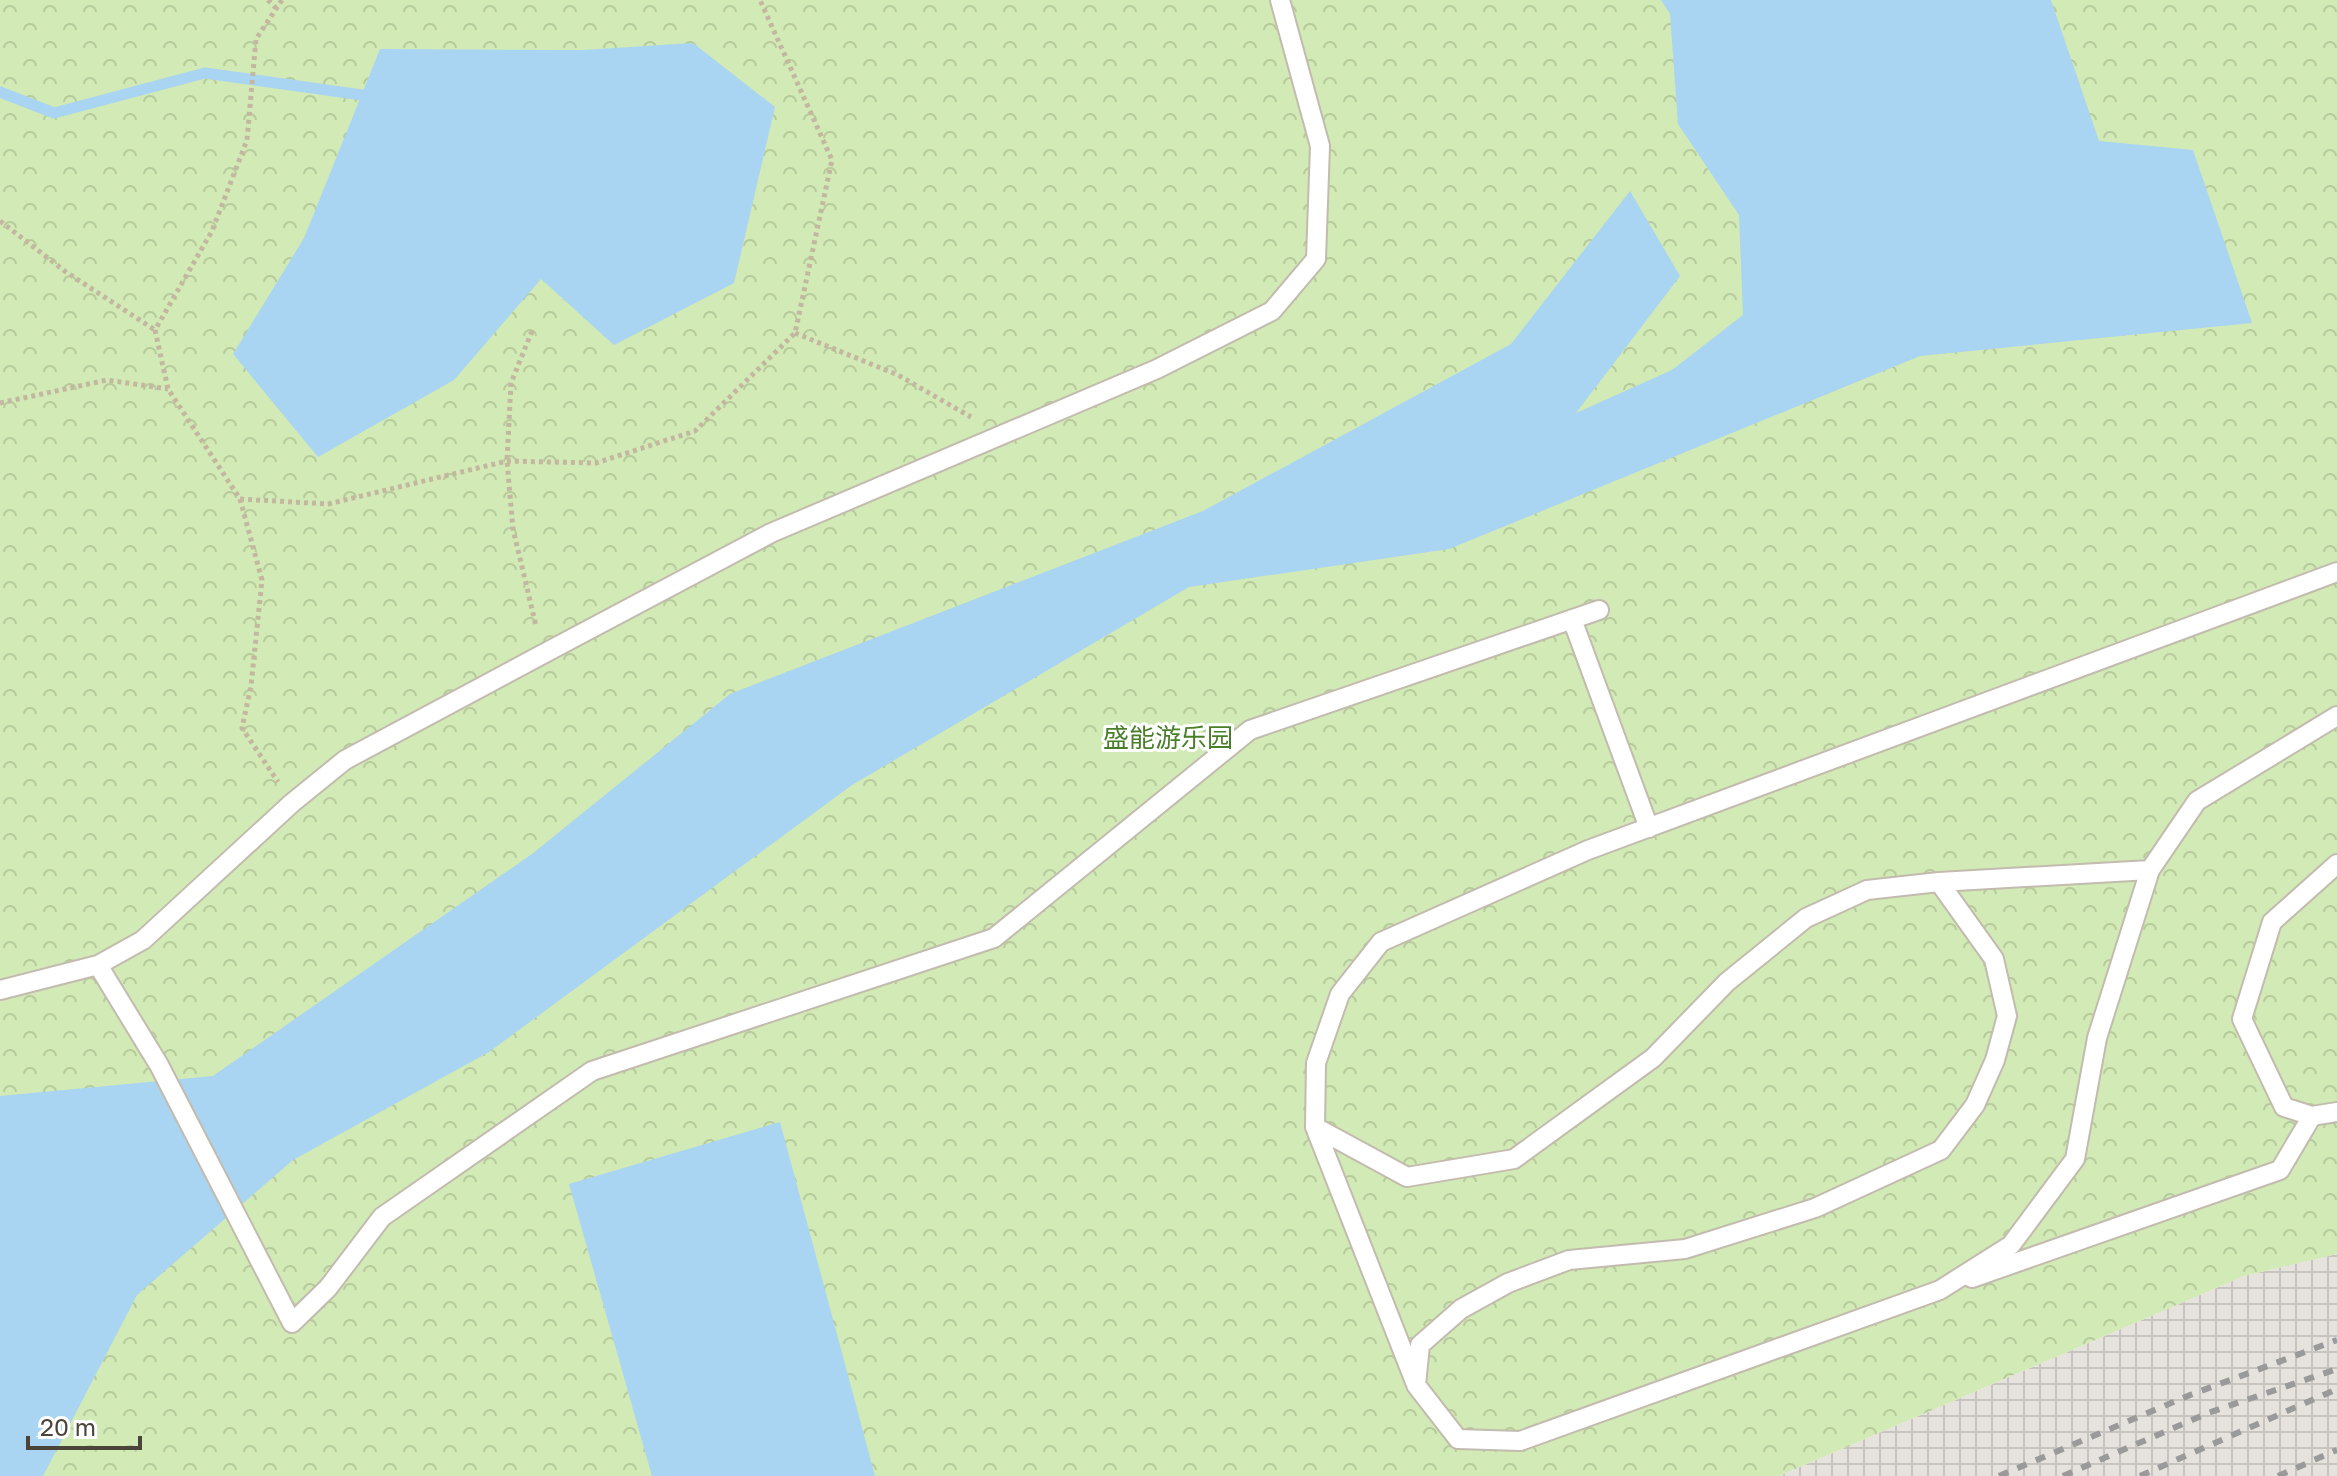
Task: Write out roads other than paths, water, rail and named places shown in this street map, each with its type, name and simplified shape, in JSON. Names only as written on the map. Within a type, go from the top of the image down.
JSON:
[{"type":"lane","points":[[0,990],[98,965],[143,940],[292,803],[345,760],[543,654],[771,533],[1157,369],[1272,311],[1316,259],[1320,146],[1280,0]]},
{"type":"lane","points":[[2312,1116],[2280,1170],[1520,1441],[1458,1439],[1416,1385],[1315,1127],[1316,1063],[1340,994],[1381,942],[1588,850],[2337,572]]},
{"type":"lane","points":[[98,965],[159,1065],[292,1323],[328,1288],[382,1217],[592,1071],[994,938],[1250,730],[1599,610]]},
{"type":"lane","points":[[1572,619],[1649,828]]},
{"type":"lane","points":[[1940,1290],[2011,1245],[2075,1159],[2097,1038],[2150,870],[2197,801],[2337,716]]},
{"type":"lane","points":[[2337,864],[2272,922],[2242,1019],[2284,1107],[2312,1116],[2337,1112]]},
{"type":"lane","points":[[1315,1127],[1407,1177],[1514,1159],[1653,1058],[1727,982],[1806,918],[1867,890],[1939,882],[2150,870]]},
{"type":"lane","points":[[1416,1385],[1420,1345],[1461,1309],[1508,1283],[1569,1260],[1685,1249],[1815,1208],[1941,1150],[1975,1105],[1995,1060],[2007,1016],[1994,959],[1939,882]]},
{"type":"water","points":[[1661,0],[2051,0],[2099,141],[2193,150],[2252,323],[1920,356],[1449,549],[1189,587],[852,785],[489,1052],[293,1160],[137,1295],[43,1476],[0,1476],[0,1096],[213,1076],[532,854],[730,694],[1203,511],[1511,344],[1630,191],[1680,276],[1576,413],[1672,370],[1743,315],[1739,215],[1678,124],[1670,14]]},
{"type":"water","points":[[693,43],[775,107],[734,283],[614,345],[541,279],[454,380],[318,457],[233,354],[304,238],[380,49],[583,50]]},
{"type":"water","points":[[780,1122],[875,1476],[652,1476],[569,1184]]},
{"type":"waterway","points":[[0,92],[54,113],[205,73],[362,95]]},
{"type":"railway","points":[[1999,1476],[2190,1395],[2337,1340]]},
{"type":"railway","points":[[2063,1476],[2208,1413],[2337,1369]]},
{"type":"railway","points":[[2140,1476],[2337,1389]]},
{"type":"railway","points":[[2278,1476],[2337,1450]]},
{"type":"park label","name":"盛能游乐园","points":[[1168,738]]}]
